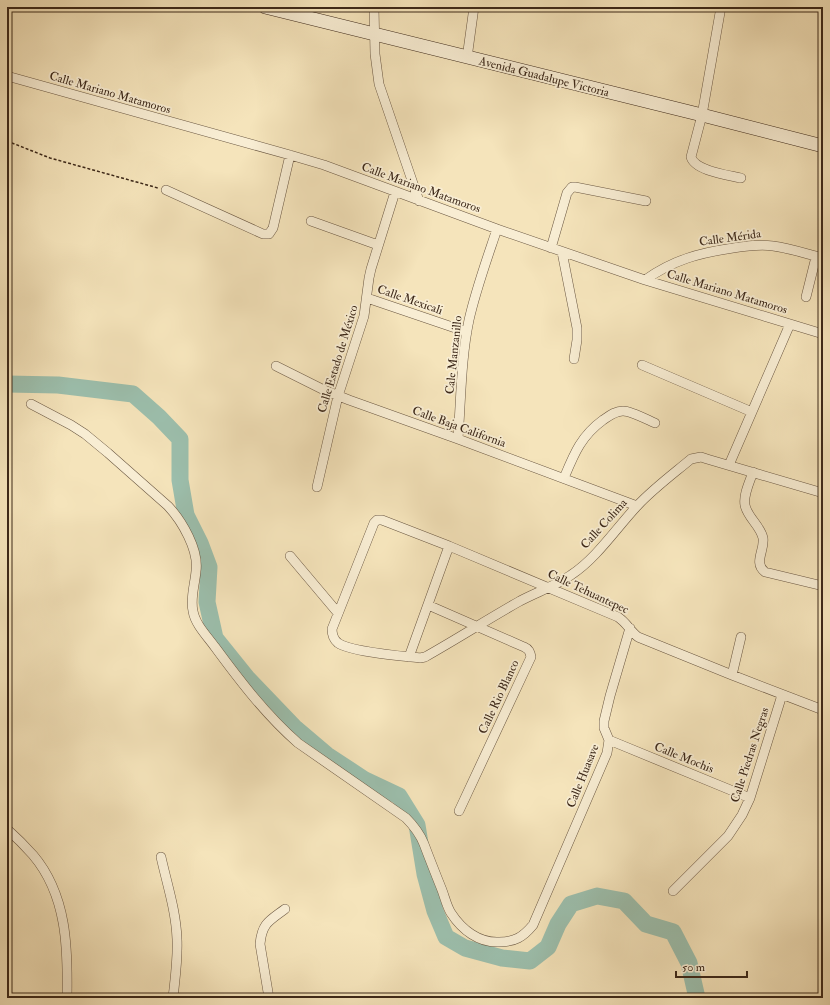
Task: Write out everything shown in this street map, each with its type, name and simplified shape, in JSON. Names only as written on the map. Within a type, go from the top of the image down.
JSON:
[{"type":"main road","name":"Avenida Guadalupe Victoria","points":[[265,7],[823,146]]},
{"type":"street","points":[[374,7],[375,54],[380,84],[419,201]]},
{"type":"street","points":[[467,58],[474,7]]},
{"type":"street","points":[[721,7],[702,115],[692,152],[692,161],[704,169],[741,178]]},
{"type":"street","name":"Calle Mariano Matamoros","points":[[7,76],[324,165],[562,252],[645,280],[823,334]]},
{"type":"street","points":[[166,190],[266,235],[272,231],[273,228],[290,155]]},
{"type":"street","points":[[551,248],[567,193],[572,187],[646,201]]},
{"type":"street","name":"Calle Estado de México","points":[[317,487],[338,396],[362,327],[367,298],[368,278],[395,192]]},
{"type":"street","points":[[311,221],[378,245]]},
{"type":"street","name":"Cale Manzanillo","points":[[458,439],[467,332],[477,290],[497,229]]},
{"type":"street","name":"Calle Mérida","points":[[645,280],[658,270],[691,256],[711,251],[751,245],[773,246],[820,258]]},
{"type":"street","points":[[562,252],[577,328],[574,359]]},
{"type":"street","points":[[806,297],[820,258]]},
{"type":"street","name":"Calle Mexicali","points":[[367,298],[467,332]]},
{"type":"street","points":[[729,464],[790,324]]},
{"type":"street","points":[[642,365],[752,412]]},
{"type":"street","name":"Calle Baja California","points":[[276,366],[338,396],[637,506]]},
{"type":"street","name":"Calle Huasave","points":[[31,404],[71,425],[91,438],[168,506],[176,516],[188,537],[197,562],[192,604],[193,611],[200,627],[239,680],[285,732],[298,743],[406,818],[414,826],[424,844],[450,912],[459,924],[482,940],[493,942],[518,940],[526,934],[533,925],[607,753],[609,740],[604,728],[604,721],[630,628]]},
{"type":"street","points":[[564,478],[575,453],[585,436],[592,428],[611,414],[623,411],[655,423]]},
{"type":"street","name":"Calle Colima","points":[[409,657],[425,657],[521,600],[572,575],[587,561],[637,506],[691,459],[701,457],[729,464],[823,492]]},
{"type":"street","points":[[753,472],[744,504],[759,527],[762,536],[762,548],[759,565],[761,569],[765,572],[823,586]]},
{"type":"street","points":[[378,520],[388,522],[449,546],[428,604],[409,657],[367,652],[345,646],[338,643],[334,638],[332,629],[374,524],[378,520]]},
{"type":"street","name":"Calle Tehuantepec","points":[[449,546],[618,617],[627,624],[638,637],[823,710]]},
{"type":"street","points":[[290,556],[338,613]]},
{"type":"street","name":"Calle Rio Blanco","points":[[428,604],[528,649],[531,657],[459,811]]},
{"type":"street","points":[[732,675],[741,636]]},
{"type":"street","name":"Calle Piedras Negras","points":[[673,891],[728,836],[742,815],[750,798],[782,695]]},
{"type":"street","name":"Calle Mochis","points":[[609,740],[750,798]]},
{"type":"street","points":[[7,829],[33,855],[43,868],[58,901],[66,945],[67,998]]},
{"type":"street","points":[[161,857],[173,907],[177,938],[178,952],[173,998]]},
{"type":"street","points":[[269,998],[260,944],[262,930],[266,924],[285,909]]},
{"type":"path","points":[[7,141],[50,158],[166,190]]},
{"type":"waterway","points":[[7,384],[58,385],[133,394],[159,417],[180,439],[180,480],[186,515],[200,543],[209,567],[207,602],[215,638],[248,679],[294,727],[327,755],[365,780],[399,796],[417,825],[425,874],[435,911],[446,937],[465,948],[502,958],[530,961],[548,947],[558,924],[571,904],[597,896],[624,901],[646,924],[673,932],[689,963],[697,998]]}]
